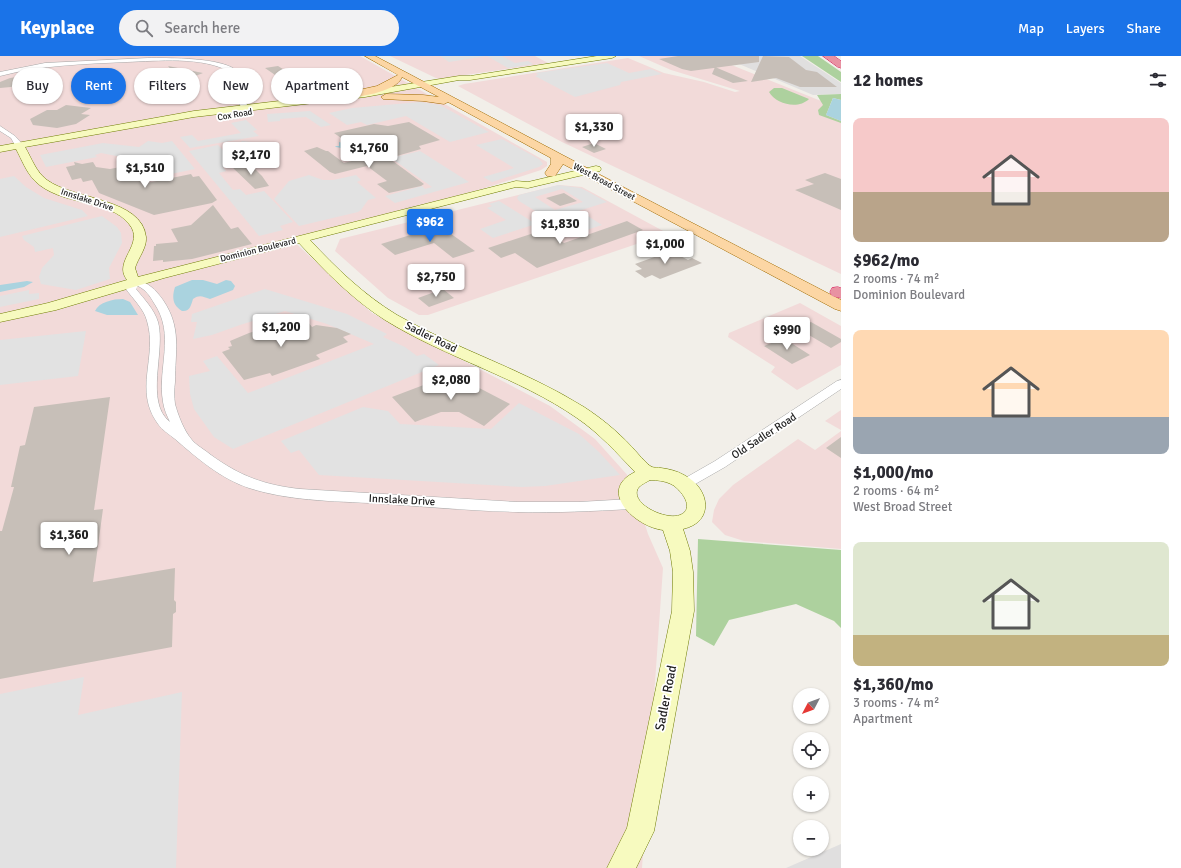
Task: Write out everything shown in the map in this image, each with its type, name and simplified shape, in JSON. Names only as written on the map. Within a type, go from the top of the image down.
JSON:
[{"type":"highway","points":[[828,56],[841,65]]},
{"type":"main road","name":"West Broad Street","points":[[369,56],[400,73],[432,85],[586,168],[840,296]]},
{"type":"main road","name":"West Broad Street","points":[[385,56],[466,108],[556,156],[586,168]]},
{"type":"main road","points":[[363,91],[389,86],[398,80],[400,73]]},
{"type":"main road","points":[[386,97],[429,98],[466,108]]},
{"type":"main road","points":[[551,173],[557,164],[556,156]]},
{"type":"street","name":"Cox Road","points":[[363,93],[432,85],[612,56]]},
{"type":"street","points":[[0,74],[30,67],[64,63],[175,59],[200,60],[221,65],[236,73],[238,79],[238,91],[247,110]]},
{"type":"street","name":"Cox Road","points":[[0,154],[21,147],[172,117],[386,97],[432,85]]},
{"type":"street","name":"Cox Road","points":[[0,149],[132,134],[237,114],[263,105],[271,104]]},
{"type":"street","name":"Innslake Drive","points":[[0,128],[13,137],[21,147],[33,174],[45,184],[73,197],[118,210],[137,225],[140,243],[128,268],[135,282],[146,285],[162,305],[170,322],[172,341],[168,391],[177,422],[186,441]]},
{"type":"street","name":"Dominion Boulevard","points":[[516,184],[521,180],[551,173],[586,168]]},
{"type":"street","name":"Dominion Boulevard","points":[[0,318],[51,307],[135,282],[516,184],[528,185],[586,168]]},
{"type":"street","name":"Sadler Road","points":[[302,239],[360,296],[391,317],[420,333],[548,393],[583,414],[609,434],[646,474]]},
{"type":"street","name":"Innslake Drive","points":[[135,282],[132,289],[149,314],[155,332],[151,396],[156,416],[186,441],[231,474],[248,483],[279,492],[300,494],[517,507],[579,507],[631,504]]},
{"type":"street","name":"Old Sadler Road","points":[[685,484],[720,464],[841,384]]},
{"type":"street","points":[[646,474],[666,475],[685,484],[694,493],[697,503],[695,513],[692,517],[683,522],[671,524],[657,522],[644,517],[631,504],[628,495],[629,486],[636,478],[646,474]]},
{"type":"street","name":"Sadler Road","points":[[621,868],[640,831],[683,610],[683,572],[680,551],[671,524]]},
{"type":"shaded area","points":[[0,56],[360,56],[547,162],[547,166],[541,170],[482,189],[291,239],[372,313],[550,406],[595,439],[630,478],[648,534],[663,568],[642,868],[0,868]]},
{"type":"shaded area","points":[[390,56],[535,56],[548,63],[438,79]]},
{"type":"shaded area","points":[[440,56],[487,56],[449,62]]},
{"type":"shaded area","points":[[487,56],[502,56],[515,63],[528,61],[533,64],[508,68]]},
{"type":"shaded area","points":[[639,56],[709,56],[841,109],[841,274],[562,142],[458,86],[628,58],[664,73],[704,82],[735,92],[740,91],[671,70]]},
{"type":"shaded area","points":[[720,56],[800,56],[841,83],[841,94],[813,95]]},
{"type":"shaded area","points":[[607,63],[629,73],[651,69],[662,74],[621,82],[620,85],[575,97],[535,76],[538,75],[536,73]]},
{"type":"shaded area","points":[[420,102],[440,105],[489,132],[450,142],[406,116],[367,125],[361,122],[347,125],[329,113],[352,108]]},
{"type":"shaded area","points":[[310,111],[331,125],[321,127],[306,117],[280,119],[280,121],[268,122],[267,114]]},
{"type":"shaded area","points":[[246,120],[257,130],[253,131],[259,136],[190,148],[180,137],[192,135],[198,141],[241,133],[231,123]]},
{"type":"shaded area","points":[[502,139],[539,159],[543,164],[539,167],[492,182],[483,177],[514,168],[476,145]]},
{"type":"shaded area","points":[[148,141],[162,143],[172,141],[195,169],[142,180],[130,162],[137,160],[101,153],[95,155],[97,157],[46,167],[40,155],[103,143],[139,147]]},
{"type":"shaded area","points":[[242,141],[279,145],[277,150],[268,158],[228,154]]},
{"type":"shaded area","points":[[218,145],[236,164],[223,167],[226,171],[219,173],[233,190],[240,189],[246,195],[264,191],[293,222],[280,226],[283,230],[259,236],[189,151]]},
{"type":"shaded area","points":[[420,151],[469,182],[395,203],[385,196],[422,186],[425,189],[432,187],[391,158]]},
{"type":"shaded area","points":[[309,175],[323,180],[333,180],[356,175],[361,180],[357,182],[376,198],[368,200],[358,212],[299,226],[274,199],[289,181]]},
{"type":"shaded area","points":[[14,176],[26,187],[44,198],[82,210],[88,216],[0,237],[0,179]]},
{"type":"shaded area","points":[[558,185],[581,188],[607,202],[550,220],[519,201],[517,198],[519,195]],"holes":[[[562,189],[583,202],[555,210],[535,197]]]},
{"type":"shaded area","points":[[559,185],[582,187],[665,232],[663,235],[428,315],[419,315],[388,298],[335,251],[340,239]]},
{"type":"shaded area","points":[[499,201],[536,224],[493,238],[480,229],[506,220],[487,208],[492,206],[489,204]]},
{"type":"shaded area","points":[[583,213],[602,225],[568,236],[549,224]]},
{"type":"shaded area","points":[[102,216],[117,227],[121,233],[122,243],[109,268],[110,279],[76,290],[41,284],[39,277],[42,268],[54,255],[53,248],[35,252],[34,247],[24,240],[22,236]]},
{"type":"shaded area","points":[[265,289],[347,314],[387,334],[383,337],[405,347],[417,356],[424,354],[439,365],[233,449],[214,437],[194,409],[190,394],[189,376],[210,371],[203,361],[217,356],[248,393],[374,344],[327,324],[285,311],[212,335],[193,339],[197,322],[191,322],[192,314]]},
{"type":"shaded area","points":[[29,290],[29,294],[39,293],[39,299],[0,307],[0,296]]},
{"type":"shaded area","points":[[800,303],[841,326],[841,365],[797,390],[771,372],[775,367],[728,337],[729,333]]},
{"type":"shaded area","points":[[86,331],[78,376],[0,385],[0,340]]},
{"type":"shaded area","points":[[519,403],[579,434],[599,452],[620,475],[545,486],[522,487],[319,475],[299,450],[291,453],[281,441],[363,407],[388,411],[400,424],[491,429]]},
{"type":"shaded area","points":[[841,410],[841,430],[825,421]]},
{"type":"shaded area","points":[[841,431],[841,549],[744,541],[725,535],[712,522],[714,510],[719,499],[733,485],[798,439],[815,450]]},
{"type":"shaded area","points":[[84,677],[78,715],[182,692],[176,868],[0,868],[0,694]]},
{"type":"shaded area","points":[[841,844],[841,868],[786,868],[814,856],[829,856],[829,849]]},
{"type":"green space","points":[[802,56],[818,56],[841,72],[841,82]]},
{"type":"green space","points":[[774,88],[782,88],[809,99],[799,104],[788,104],[777,100],[772,96],[769,92]]},
{"type":"green space","points":[[841,94],[841,100],[833,98],[826,115],[841,121],[841,123],[819,115],[818,110],[823,105],[817,95]]},
{"type":"green space","points":[[698,539],[841,550],[841,628],[834,621],[796,604],[729,620],[714,646],[696,636]]},
{"type":"water","points":[[833,98],[841,100],[841,121],[826,115]]},
{"type":"water","points":[[339,142],[347,144],[359,142],[352,145],[358,145],[362,150],[369,151],[359,152],[358,149],[350,148],[347,152],[358,155],[347,153],[345,152],[347,150],[346,149],[335,146],[339,146]]},
{"type":"water","points":[[192,280],[203,280],[217,284],[226,280],[231,281],[235,286],[233,290],[210,299],[202,296],[195,297],[191,306],[187,310],[182,311],[176,306],[174,300],[173,294],[175,287]]},
{"type":"water","points":[[27,281],[33,282],[24,287],[0,292],[0,285]]},
{"type":"water","points":[[123,299],[130,302],[138,315],[107,315],[95,311],[103,303]]},
{"type":"building","points":[[678,56],[759,56],[759,62],[691,71],[682,69],[659,59]]},
{"type":"building","points":[[763,56],[789,57],[806,70],[817,72],[837,87],[800,87],[776,78],[751,82]]},
{"type":"building","points":[[278,66],[281,68],[271,68],[271,72],[265,68]]},
{"type":"building","points":[[715,67],[748,81],[733,83],[712,74]]},
{"type":"building","points":[[12,78],[12,87],[0,88],[0,82]]},
{"type":"building","points":[[66,105],[91,108],[81,114],[90,115],[76,124],[57,128],[33,125],[30,119],[47,110],[57,110]]},
{"type":"building","points":[[409,122],[440,140],[419,146],[421,149],[390,158],[362,140],[348,143],[334,133],[374,124],[388,126]]},
{"type":"building","points":[[594,143],[606,149],[594,153],[582,147]]},
{"type":"building","points":[[317,147],[328,151],[344,163],[382,153],[424,184],[389,193],[377,184],[387,181],[367,166],[335,174],[330,172],[304,151]]},
{"type":"building","points":[[74,162],[82,164],[93,162],[96,167],[110,169],[125,166],[128,170],[134,171],[142,184],[191,174],[193,177],[199,176],[217,200],[212,203],[154,215],[99,193],[92,180],[83,182],[81,178],[72,180],[66,167],[75,165]]},
{"type":"building","points":[[245,164],[252,166],[269,186],[255,189],[232,167]]},
{"type":"building","points":[[825,173],[841,179],[841,210],[795,190],[814,184],[805,180]]},
{"type":"building","points":[[564,193],[577,201],[560,206],[546,198]]},
{"type":"building","points":[[213,205],[231,229],[238,227],[252,244],[192,259],[163,262],[163,260],[153,261],[154,246],[156,246],[156,244],[178,242],[171,229],[191,225]]},
{"type":"building","points":[[627,221],[643,230],[537,268],[515,253],[501,258],[488,248],[543,230],[564,243]]},
{"type":"building","points":[[440,226],[475,251],[453,258],[434,243],[395,255],[381,244]]},
{"type":"building","points":[[671,251],[688,260],[692,258],[702,263],[660,279],[652,275],[645,278],[635,271],[642,269],[635,264]]},
{"type":"building","points":[[443,289],[454,298],[429,307],[418,298]]},
{"type":"building","points":[[290,320],[301,325],[308,322],[312,327],[316,325],[337,328],[351,334],[343,337],[348,342],[316,355],[320,359],[272,376],[270,373],[244,380],[222,352],[230,349],[228,347],[232,346],[230,341],[249,333]]},
{"type":"building","points":[[811,322],[841,339],[841,342],[831,348],[797,328]]},
{"type":"building","points":[[781,339],[788,341],[810,355],[792,364],[764,346]]},
{"type":"building","points":[[442,378],[462,379],[510,404],[484,426],[459,412],[441,412],[415,422],[392,397]]},
{"type":"building","points":[[110,397],[94,510],[103,509],[93,582],[175,568],[174,600],[176,602],[176,612],[173,614],[172,647],[0,679],[0,531],[2,531],[14,487],[11,487],[20,446],[25,445],[34,407]]},
{"type":"building","points":[[841,437],[841,458],[826,448]]}]
